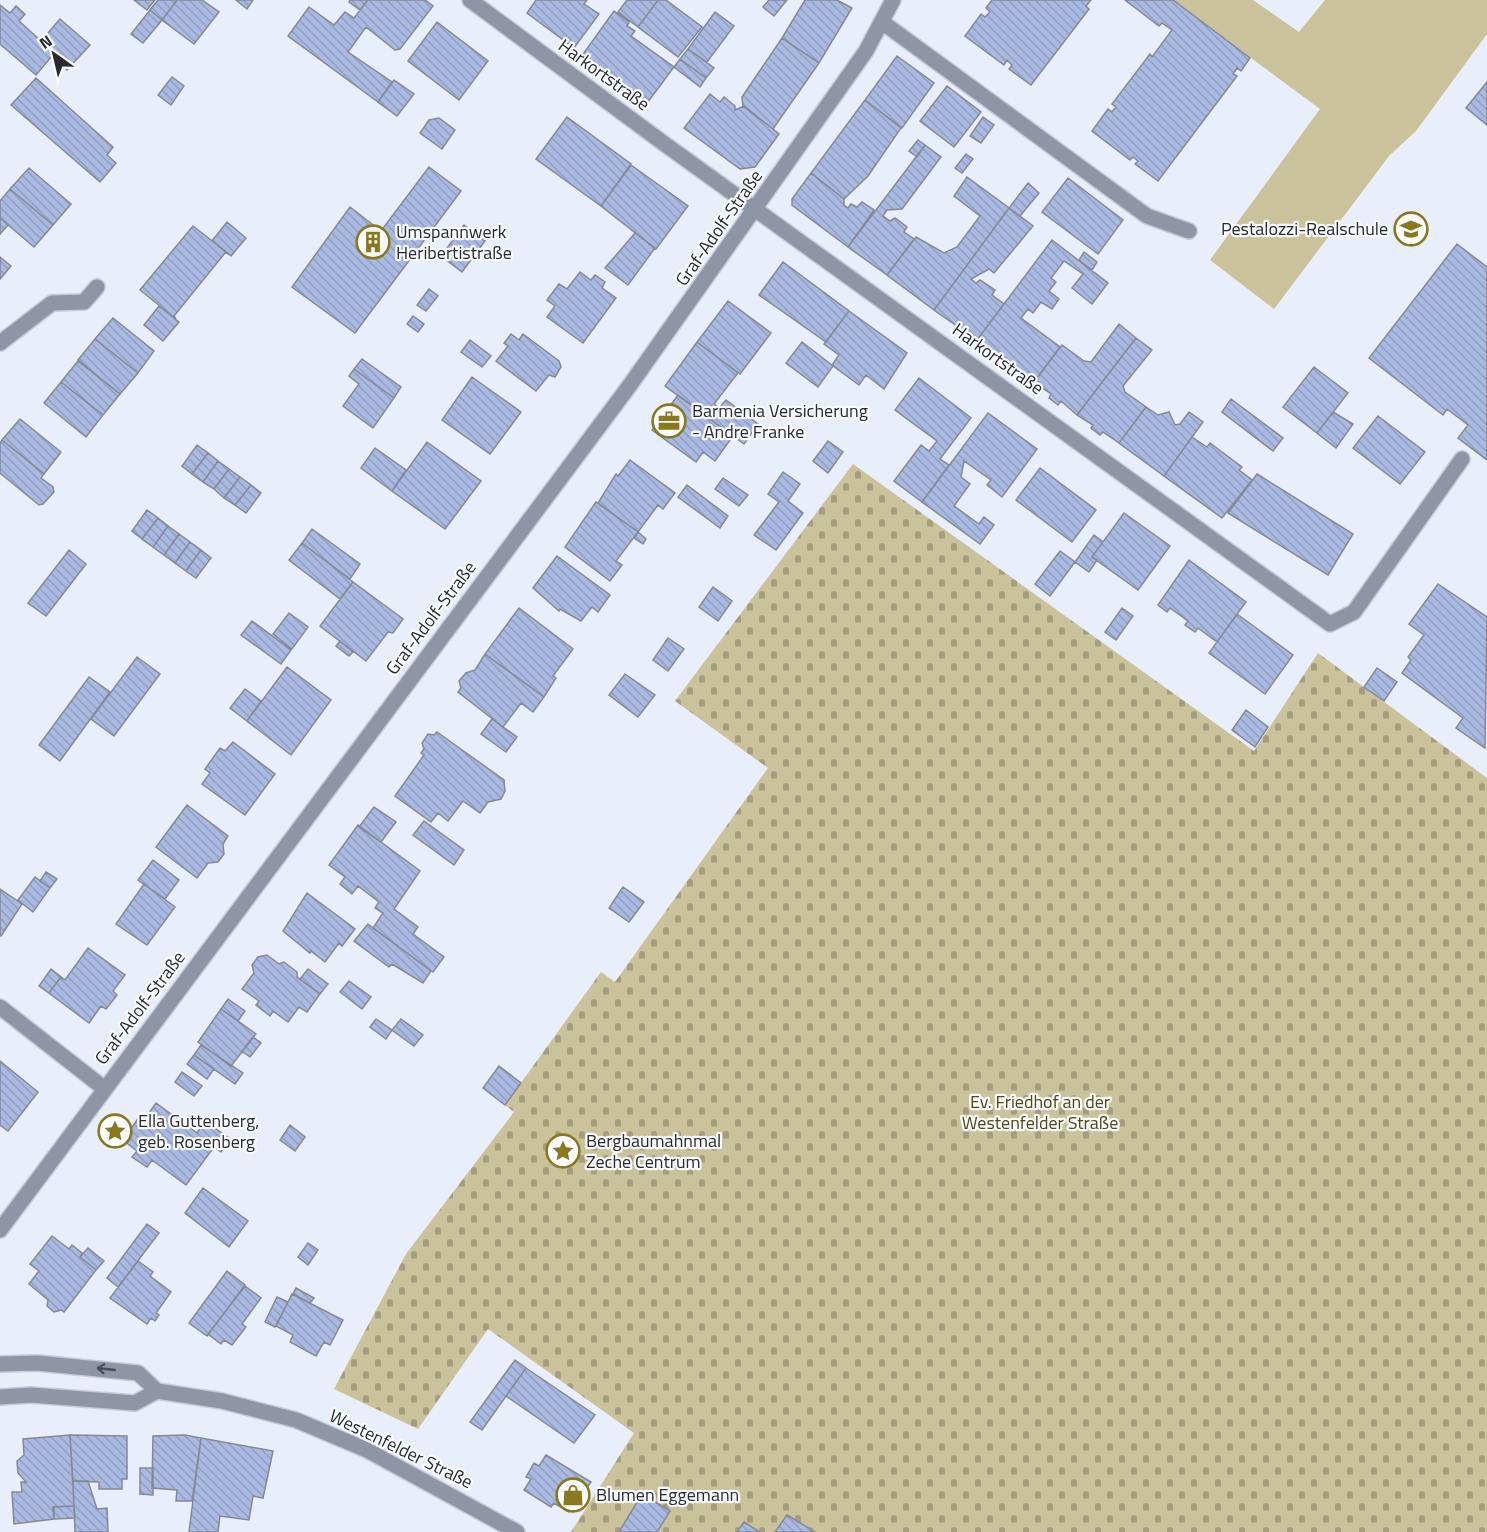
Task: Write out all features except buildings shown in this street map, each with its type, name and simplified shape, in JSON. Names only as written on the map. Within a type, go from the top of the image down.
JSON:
[{"type":"street","name":"Harkortstraße","points":[[470,0],[666,145],[757,208],[1330,624],[1354,612],[1462,459]]},
{"type":"street","name":"Graf-Adolf-Straße","points":[[0,1230],[630,385],[866,51],[893,0]]},
{"type":"street","points":[[882,22],[1147,216],[1189,231]]},
{"type":"street","points":[[0,343],[52,303],[84,302],[97,287]]},
{"type":"street","points":[[0,1007],[105,1089]]},
{"type":"street","points":[[0,1364],[37,1363],[138,1373],[157,1391],[135,1403],[31,1395],[0,1398]]},
{"type":"street","name":"Westenfelder Straße","points":[[157,1391],[222,1401],[296,1420],[367,1450],[517,1532]]},
{"type":"green space","points":[[1173,0],[1253,0],[1299,32],[1325,0],[1487,0],[1487,34],[1416,131],[1389,156],[1274,309],[1210,260],[1320,109]]},
{"type":"green space","name":"Ev. Friedhof an der Westenfelder Straße","points":[[853,464],[1254,751],[1318,653],[1487,778],[1487,1532],[815,1532],[787,1515],[775,1532],[571,1532],[634,1433],[488,1329],[418,1429],[334,1389],[406,1254],[514,1112],[505,1105],[601,972],[615,982],[768,768],[675,701]]},
{"type":"place","name":"Pestalozzi-Realschule","points":[[1411,229]]},
{"type":"place","name":"Umspannwerk Heribertistraße","points":[[373,242]]},
{"type":"place","name":"Barmenia Versicherung - Andre Franke","points":[[669,421]]},
{"type":"place","name":"Ella Guttenberg, geb. Rosenberg","points":[[115,1131]]},
{"type":"place","name":"Bergbaumahnmal Zeche Centrum","points":[[563,1151]]},
{"type":"place","name":"Blumen Eggemann","points":[[573,1495]]}]
